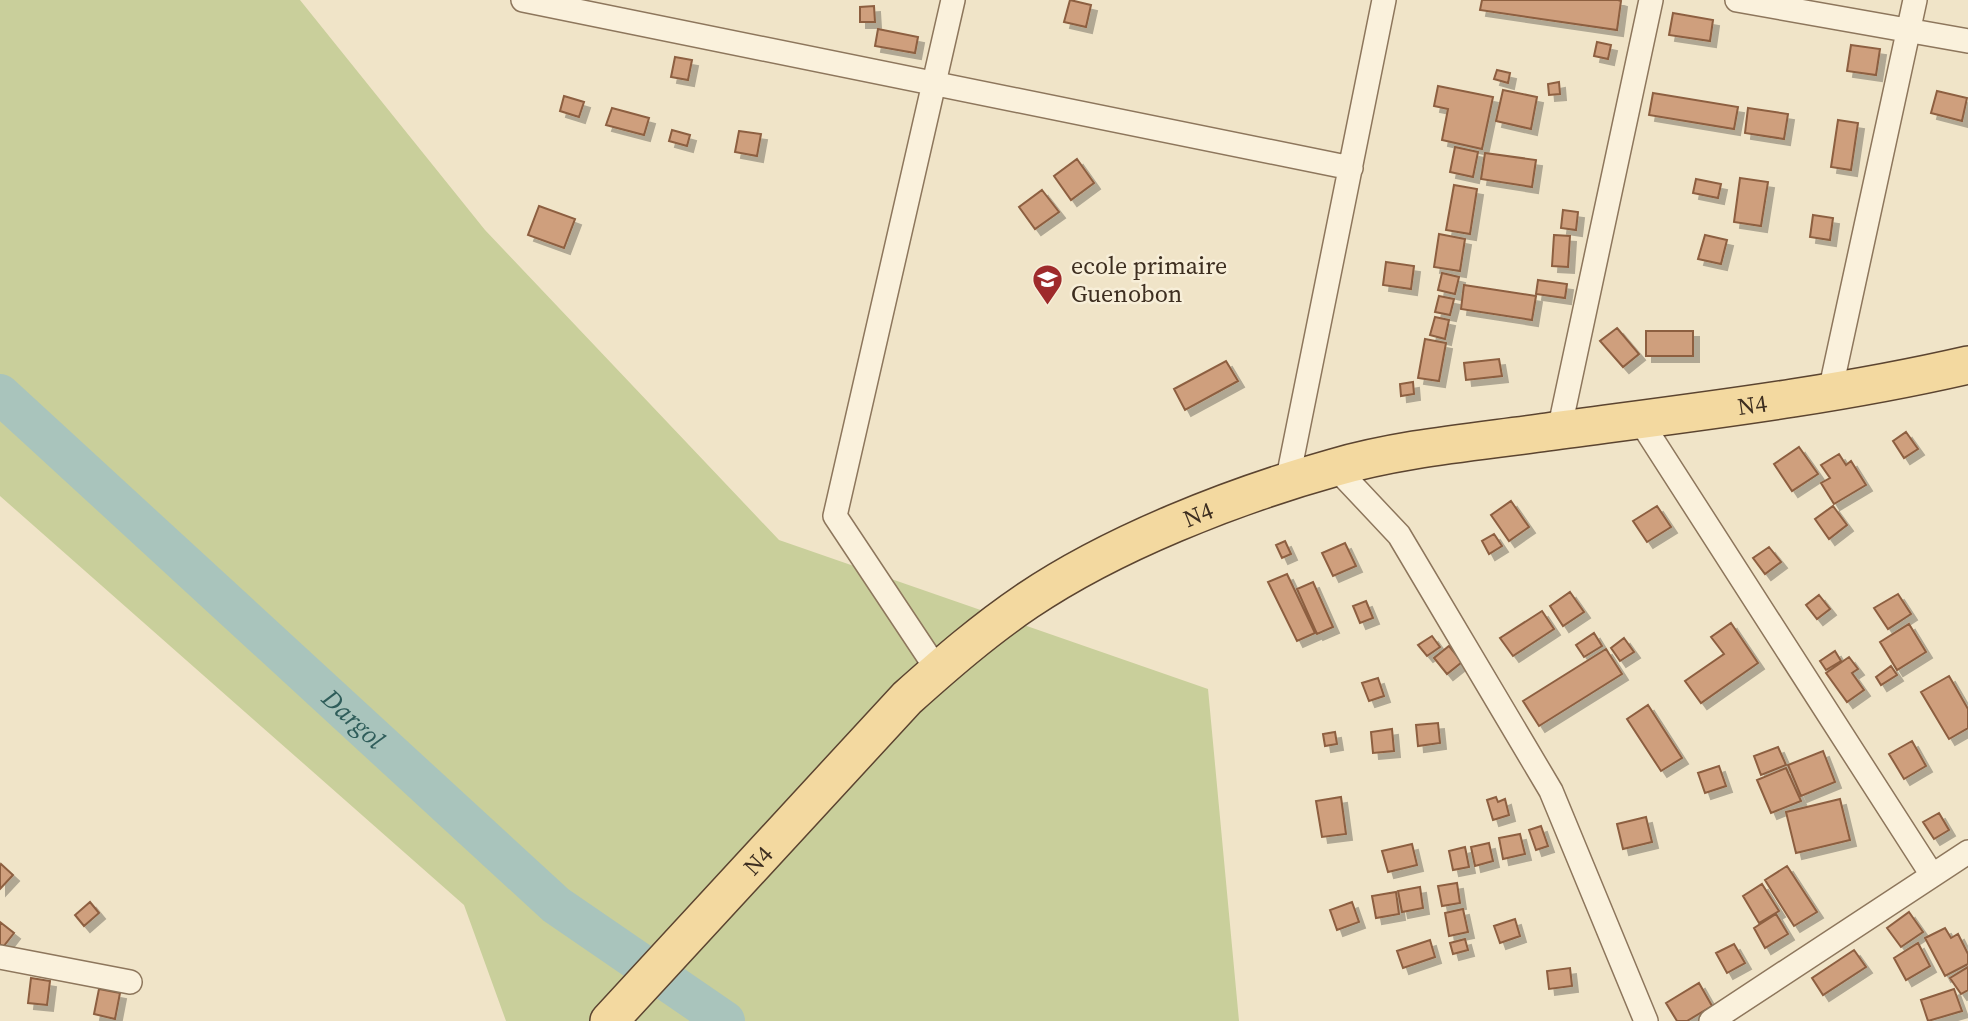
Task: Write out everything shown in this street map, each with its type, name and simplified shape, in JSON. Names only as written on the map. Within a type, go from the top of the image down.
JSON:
[{"type":"main road","name":"N4","points":[[609,1021],[907,698],[1026,601],[1094,562],[1206,510],[1335,467],[1428,449],[1829,392],[1968,365]]},
{"type":"street","points":[[523,0],[1351,168]]},
{"type":"street","points":[[938,671],[835,516],[953,0]]},
{"type":"street","points":[[1287,483],[1384,0]]},
{"type":"street","points":[[1559,431],[1651,0]]},
{"type":"street","points":[[1737,0],[1968,41]]},
{"type":"street","points":[[1829,392],[1915,0]]},
{"type":"street","points":[[1639,419],[1932,875]]},
{"type":"street","points":[[1335,467],[1399,535],[1551,790],[1646,1021]]},
{"type":"street","points":[[1711,1021],[1968,852]]},
{"type":"street","points":[[0,957],[130,982]]},
{"type":"green space","points":[[0,0],[300,0],[485,230],[779,540],[1208,689],[1239,1021],[506,1021],[464,905],[0,496]]},
{"type":"building","points":[[1070,0],[1091,5],[1086,27],[1064,22]]},
{"type":"building","points":[[1482,0],[1621,1],[1617,30],[1480,10]]},
{"type":"building","points":[[874,6],[875,22],[860,22],[860,7]]},
{"type":"building","points":[[1673,13],[1713,20],[1710,41],[1669,35]]},
{"type":"building","points":[[878,29],[918,37],[915,53],[875,46]]},
{"type":"building","points":[[1597,42],[1611,45],[1608,59],[1594,56]]},
{"type":"building","points":[[1851,45],[1880,49],[1876,75],[1847,71]]},
{"type":"building","points":[[675,57],[692,60],[688,80],[671,77]]},
{"type":"building","points":[[1497,70],[1510,73],[1508,83],[1494,79]]},
{"type":"building","points":[[1559,82],[1560,94],[1549,95],[1548,84]]},
{"type":"building","points":[[1438,86],[1493,97],[1482,149],[1442,140],[1448,109],[1434,106]]},
{"type":"building","points":[[1503,90],[1537,97],[1531,129],[1496,121]]},
{"type":"building","points":[[1937,91],[1967,98],[1962,121],[1931,113]]},
{"type":"building","points":[[1653,93],[1738,107],[1734,129],[1649,115]]},
{"type":"building","points":[[564,96],[584,102],[579,117],[560,111]]},
{"type":"building","points":[[612,108],[649,118],[644,135],[606,125]]},
{"type":"building","points":[[1748,108],[1788,114],[1784,139],[1745,133]]},
{"type":"building","points":[[1838,120],[1858,123],[1851,170],[1831,167]]},
{"type":"building","points":[[672,130],[690,135],[687,146],[669,141]]},
{"type":"building","points":[[739,131],[761,134],[757,156],[735,152]]},
{"type":"building","points":[[1455,147],[1478,152],[1473,177],[1450,172]]},
{"type":"building","points":[[1485,153],[1536,160],[1532,187],[1481,179]]},
{"type":"building","points":[[1077,159],[1094,183],[1071,200],[1054,176]]},
{"type":"building","points":[[1740,178],[1768,182],[1761,226],[1734,222]]},
{"type":"building","points":[[1696,179],[1721,184],[1718,198],[1693,193]]},
{"type":"building","points":[[1454,185],[1477,189],[1470,234],[1446,230]]},
{"type":"building","points":[[1042,190],[1059,212],[1035,229],[1019,207]]},
{"type":"building","points":[[539,206],[575,219],[564,248],[528,235]]},
{"type":"building","points":[[1563,210],[1578,212],[1576,230],[1561,228]]},
{"type":"building","points":[[1813,215],[1833,218],[1830,240],[1810,237]]},
{"type":"building","points":[[1439,234],[1465,239],[1460,271],[1434,267]]},
{"type":"building","points":[[1554,235],[1570,236],[1568,267],[1552,266]]},
{"type":"building","points":[[1705,235],[1727,240],[1721,264],[1698,259]]},
{"type":"building","points":[[1386,262],[1414,266],[1411,289],[1383,285]]},
{"type":"building","points":[[1442,273],[1459,277],[1455,294],[1438,290]]},
{"type":"building","points":[[1538,280],[1567,284],[1565,298],[1536,294]]},
{"type":"building","points":[[1464,285],[1536,296],[1532,320],[1461,309]]},
{"type":"building","points":[[1439,296],[1454,299],[1450,315],[1435,312]]},
{"type":"building","points":[[1435,317],[1449,320],[1445,339],[1430,335]]},
{"type":"building","points":[[1617,328],[1639,354],[1623,367],[1600,341]]},
{"type":"building","points":[[1646,331],[1693,331],[1693,356],[1646,356]]},
{"type":"building","points":[[1425,339],[1446,343],[1439,381],[1418,378]]},
{"type":"building","points":[[1499,359],[1502,376],[1466,380],[1464,363]]},
{"type":"building","points":[[1226,361],[1238,381],[1185,410],[1174,389]]},
{"type":"building","points":[[1413,382],[1414,394],[1401,396],[1400,384]]},
{"type":"building","points":[[1906,432],[1918,449],[1904,458],[1893,441]]},
{"type":"building","points":[[1799,447],[1818,474],[1792,491],[1774,464]]},
{"type":"building","points":[[1839,454],[1846,465],[1851,461],[1866,485],[1834,504],[1821,483],[1830,478],[1821,465]]},
{"type":"building","points":[[1511,501],[1529,527],[1509,541],[1491,515]]},
{"type":"building","points":[[1657,506],[1671,527],[1647,542],[1633,521]]},
{"type":"building","points":[[1833,506],[1847,525],[1829,539],[1815,519]]},
{"type":"building","points":[[1494,534],[1502,546],[1489,554],[1482,541]]},
{"type":"building","points":[[1285,541],[1291,554],[1282,558],[1276,545]]},
{"type":"building","points":[[1345,543],[1356,566],[1333,576],[1322,553]]},
{"type":"building","points":[[1769,547],[1781,562],[1765,574],[1753,558]]},
{"type":"building","points":[[1287,574],[1315,633],[1297,641],[1268,582]]},
{"type":"building","points":[[1313,582],[1333,627],[1317,634],[1297,589]]},
{"type":"building","points":[[1570,592],[1584,612],[1563,626],[1550,606]]},
{"type":"building","points":[[1898,594],[1911,614],[1888,629],[1874,608]]},
{"type":"building","points":[[1819,595],[1830,609],[1817,619],[1806,605]]},
{"type":"building","points":[[1366,601],[1373,618],[1360,623],[1353,606]]},
{"type":"building","points":[[1542,611],[1554,629],[1513,656],[1500,638]]},
{"type":"building","points":[[1731,623],[1758,663],[1701,703],[1685,681],[1724,654],[1711,637]]},
{"type":"building","points":[[1909,624],[1926,652],[1897,670],[1880,642]]},
{"type":"building","points":[[1594,633],[1602,646],[1584,657],[1576,645]]},
{"type":"building","points":[[1432,636],[1440,647],[1427,656],[1418,645]]},
{"type":"building","points":[[1624,638],[1634,652],[1620,661],[1611,648]]},
{"type":"building","points":[[1449,646],[1462,662],[1447,674],[1434,658]]},
{"type":"building","points":[[1606,649],[1622,674],[1539,726],[1523,701]]},
{"type":"building","points":[[1835,651],[1841,661],[1826,670],[1820,661]]},
{"type":"building","points":[[1849,657],[1858,669],[1852,673],[1864,690],[1847,702],[1826,673]]},
{"type":"building","points":[[1891,666],[1897,675],[1881,685],[1876,677]]},
{"type":"building","points":[[1949,676],[1968,709],[1968,728],[1949,739],[1921,692]]},
{"type":"building","points":[[1378,678],[1384,696],[1369,701],[1362,683]]},
{"type":"building","points":[[1648,705],[1682,758],[1661,771],[1627,719]]},
{"type":"building","points":[[1438,723],[1440,743],[1418,746],[1416,725]]},
{"type":"building","points":[[1392,729],[1394,751],[1373,753],[1371,732]]},
{"type":"building","points":[[1335,732],[1337,744],[1325,746],[1323,734]]},
{"type":"building","points":[[1912,741],[1926,766],[1904,779],[1889,754]]},
{"type":"building","points":[[1778,747],[1786,765],[1761,775],[1754,756]]},
{"type":"building","points":[[1823,751],[1835,782],[1801,796],[1788,765]]},
{"type":"building","points":[[1719,766],[1726,786],[1705,793],[1698,773]]},
{"type":"building","points":[[1786,768],[1801,801],[1771,813],[1757,780]]},
{"type":"building","points":[[1341,797],[1346,834],[1322,837],[1316,801]]},
{"type":"building","points":[[1496,797],[1498,802],[1505,799],[1509,815],[1493,820],[1487,800]]},
{"type":"building","points":[[1840,799],[1850,840],[1796,853],[1786,812]]},
{"type":"building","points":[[1939,813],[1949,830],[1934,839],[1923,822]]},
{"type":"building","points":[[1646,817],[1652,842],[1623,849],[1617,824]]},
{"type":"building","points":[[1541,826],[1548,846],[1536,850],[1529,830]]},
{"type":"building","points":[[1520,834],[1525,854],[1503,859],[1499,838]]},
{"type":"building","points":[[1489,843],[1493,861],[1475,866],[1471,847]]},
{"type":"building","points":[[1412,844],[1417,865],[1388,872],[1382,851]]},
{"type":"building","points":[[1465,847],[1469,867],[1453,870],[1449,851]]},
{"type":"building","points":[[1,864],[13,875],[0,889],[0,866]]},
{"type":"building","points":[[1787,866],[1817,912],[1794,926],[1765,880]]},
{"type":"building","points":[[1457,883],[1460,903],[1442,906],[1438,886]]},
{"type":"building","points":[[1762,884],[1779,911],[1759,923],[1743,896]]},
{"type":"building","points":[[1420,887],[1423,908],[1402,912],[1398,891]]},
{"type":"building","points":[[1396,892],[1399,914],[1376,918],[1372,896]]},
{"type":"building","points":[[90,902],[99,913],[84,926],[75,915]]},
{"type":"building","points":[[1352,902],[1359,922],[1337,930],[1330,910]]},
{"type":"building","points":[[1463,909],[1468,932],[1449,936],[1445,913]]},
{"type":"building","points":[[1909,912],[1923,932],[1901,947],[1887,928]]},
{"type":"building","points":[[1776,914],[1788,934],[1765,948],[1754,928]]},
{"type":"building","points":[[1515,919],[1520,936],[1500,943],[1494,926]]},
{"type":"building","points":[[0,922],[14,933],[3,947],[0,944]]},
{"type":"building","points":[[1945,928],[1951,938],[1958,934],[1968,954],[1968,964],[1945,976],[1925,938]]},
{"type":"building","points":[[1465,939],[1468,950],[1453,954],[1450,943]]},
{"type":"building","points":[[1430,940],[1435,957],[1403,968],[1397,951]]},
{"type":"building","points":[[1918,943],[1930,966],[1906,980],[1894,958]]},
{"type":"building","points":[[1734,944],[1745,963],[1727,973],[1716,953]]},
{"type":"building","points":[[1854,950],[1866,967],[1823,995],[1812,978]]},
{"type":"building","points":[[1968,967],[1968,990],[1961,994],[1950,978]]},
{"type":"building","points":[[1570,968],[1572,986],[1549,989],[1547,971]]},
{"type":"building","points":[[31,978],[50,981],[47,1005],[28,1003]]},
{"type":"building","points":[[1699,983],[1712,1006],[1687,1021],[1677,1021],[1666,1003]]},
{"type":"building","points":[[99,989],[120,993],[115,1019],[94,1014]]},
{"type":"building","points":[[1954,989],[1962,1011],[1928,1021],[1921,1000]]},
{"type":"waterway","name":"Dargol","points":[[0,394],[556,905],[725,1021]]},
{"type":"place","name":"ecole primaire Guenobon","points":[[1048,306]]}]
